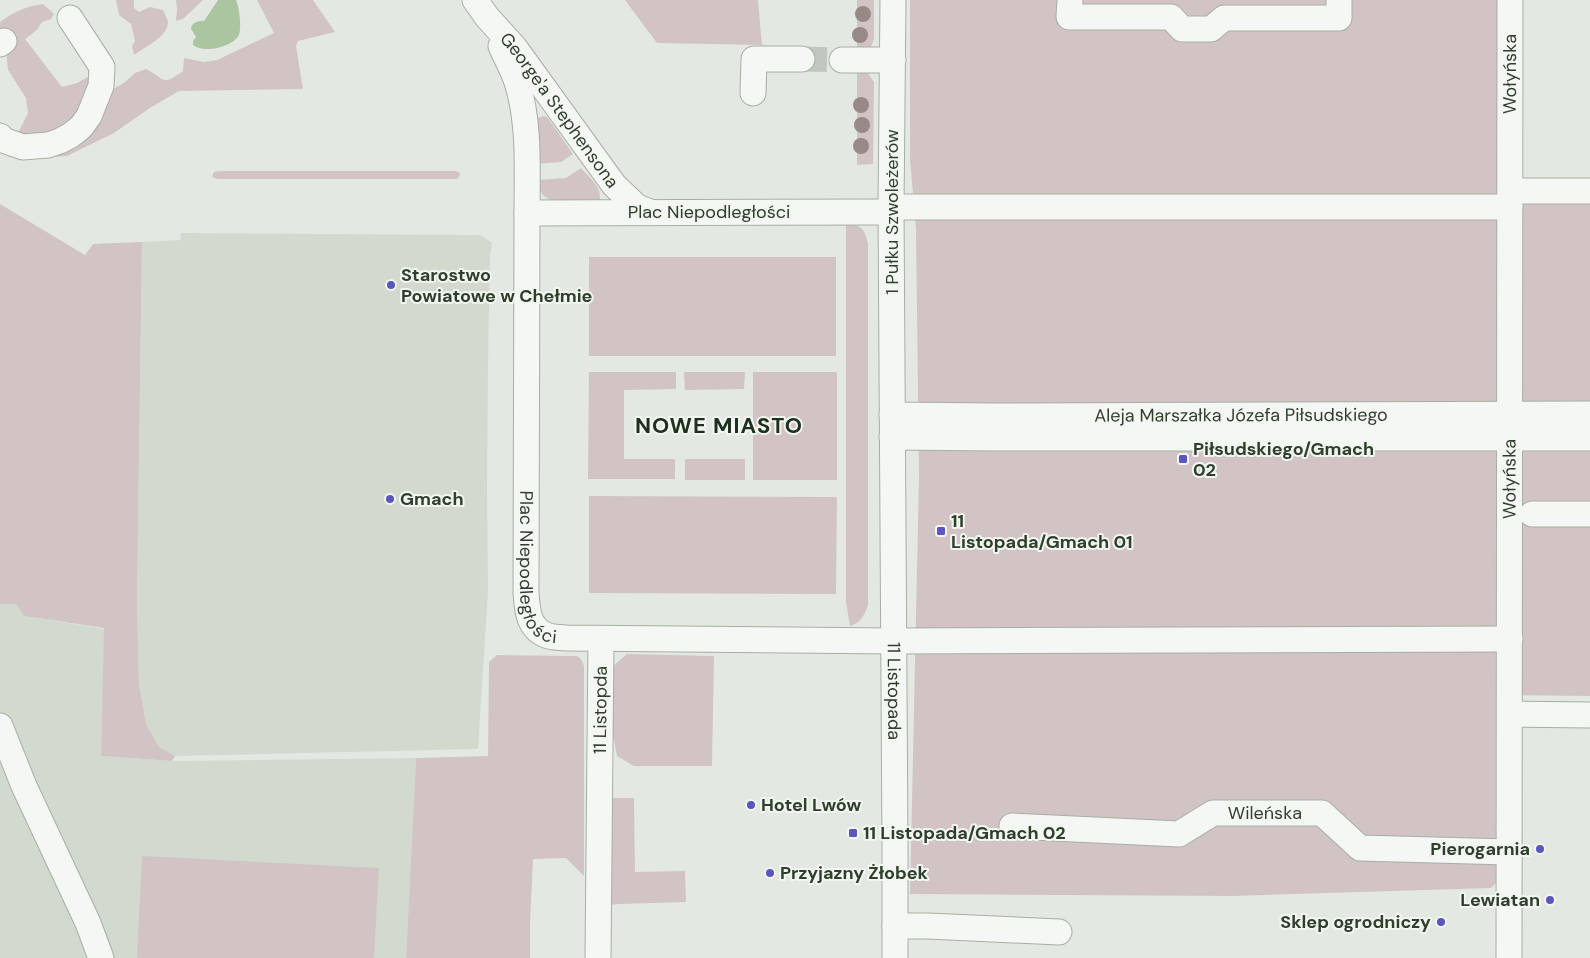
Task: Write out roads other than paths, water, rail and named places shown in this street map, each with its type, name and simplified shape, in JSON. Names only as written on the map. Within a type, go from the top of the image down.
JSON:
[{"type":"street","name":"1 Pułku Szwoleżerów","points":[[892,425],[893,0]]},
{"type":"street","points":[[1070,0],[1069,17],[1171,17],[1182,29],[1211,29],[1224,18],[1338,18],[1339,0]]},
{"type":"street","name":"Wołyńska","points":[[1509,958],[1510,0]]},
{"type":"street","name":"George'a Stephensona","points":[[481,8],[515,48],[614,186],[637,206],[650,212]]},
{"type":"street","name":"Plac Niepodległości","points":[[481,8],[516,80],[524,112],[527,143],[527,610],[533,626],[546,635],[566,638],[894,641]]},
{"type":"street","points":[[0,136],[3,140],[23,147],[48,145],[71,135],[81,127],[89,116],[101,86],[102,67],[70,18]]},
{"type":"street","points":[[753,93],[754,59],[802,60]]},
{"type":"street","points":[[842,60],[892,60]]},
{"type":"street","points":[[892,209],[1510,199],[1590,191]]},
{"type":"street","name":"Plac Niepodległości","points":[[527,213],[892,209]]},
{"type":"street","name":"Aleja Marszałka Józefa Piłsudskiego","points":[[1510,426],[1590,414]]},
{"type":"street","name":"Aleja Marszałka Józefa Piłsudskiego","points":[[892,425],[1016,416],[1510,426],[1590,438]]},
{"type":"street","name":"11 Listopada","points":[[892,425],[895,958]]},
{"type":"street","points":[[1532,514],[1590,514]]},
{"type":"street","points":[[894,641],[1510,638]]},
{"type":"street","name":"11 Listopda","points":[[598,958],[601,639]]},
{"type":"street","points":[[1510,714],[1590,715]]},
{"type":"street","points":[[0,726],[24,786],[88,923],[101,958]]},
{"type":"street","name":"Wileńska","points":[[1012,826],[1179,834],[1213,813],[1322,813],[1360,848],[1509,852]]},
{"type":"street","points":[[894,926],[1059,932]]},
{"type":"tunnel","points":[[802,59],[842,60]]},
{"type":"place","name":"Starostwo Powiatowe w Chełmie","points":[[391,285]]},
{"type":"place","name":"Piłsudskiego/Gmach 02","points":[[1183,459]]},
{"type":"place","name":"Gmach","points":[[390,499]]},
{"type":"place","name":"11 Listopada/Gmach 01","points":[[941,531]]},
{"type":"place","name":"Hotel Lwów","points":[[751,805]]},
{"type":"place","name":"11 Listopada/Gmach 02","points":[[853,833]]},
{"type":"place","name":"Pierogarnia","points":[[1540,849]]},
{"type":"place","name":"Przyjazny Żłobek","points":[[770,873]]},
{"type":"place","name":"Lewiatan","points":[[1550,900]]},
{"type":"place","name":"Sklep ogrodniczy","points":[[1441,922]]},
{"type":"district","name":"NOWE MIASTO","points":[[719,425]]}]
